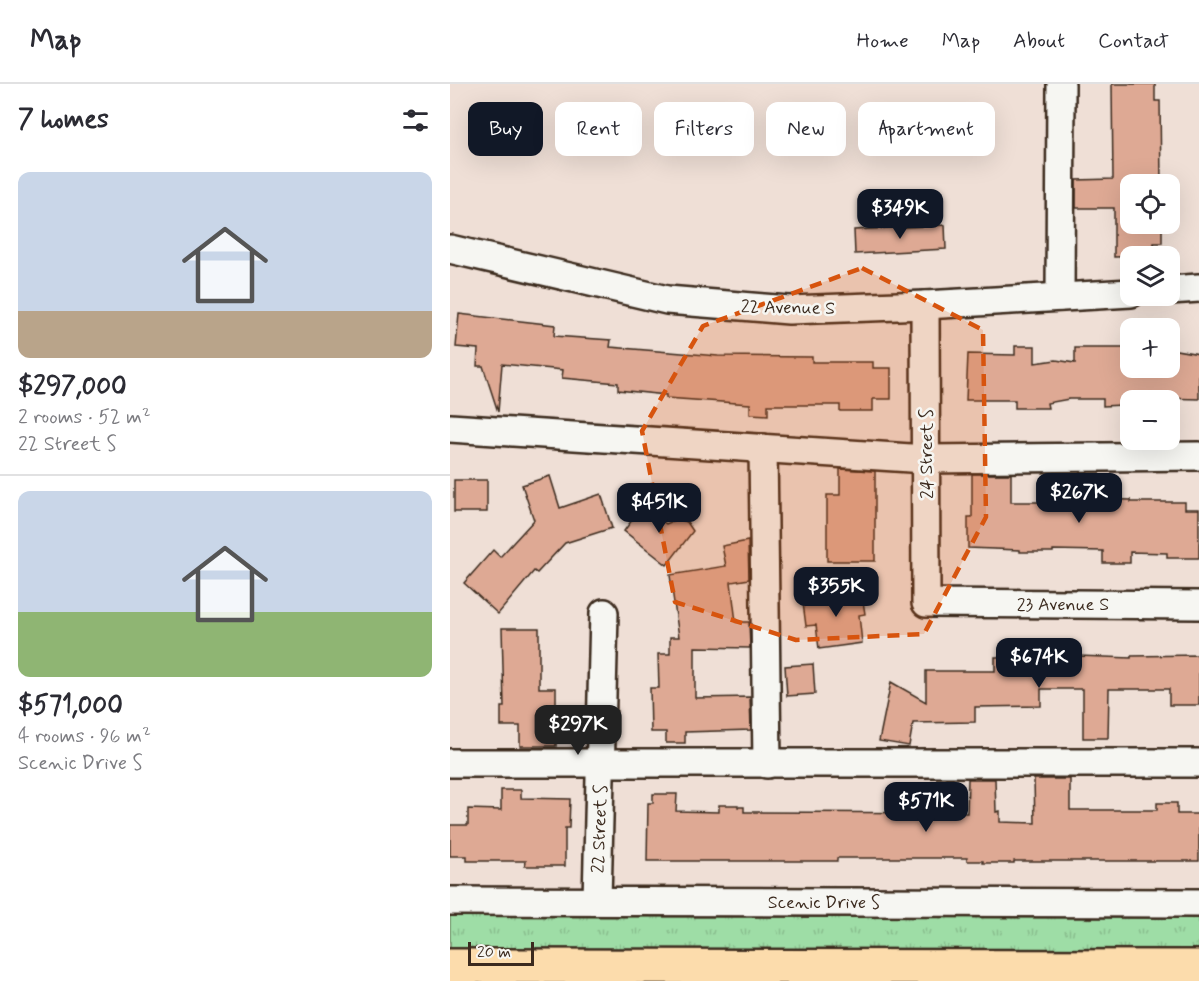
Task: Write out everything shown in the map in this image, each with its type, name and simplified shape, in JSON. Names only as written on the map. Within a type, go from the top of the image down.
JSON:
[{"type":"main road","points":[[450,966],[1199,967]]},
{"type":"street","points":[[1060,297],[1061,84]]},
{"type":"street","name":"22 Avenue S","points":[[450,249],[667,300],[789,310],[925,305],[1120,293]]},
{"type":"street","points":[[1180,289],[1199,288]]},
{"type":"street","name":"24 Street S","points":[[925,305],[926,603]]},
{"type":"street","points":[[450,428],[926,459],[1199,456]]},
{"type":"street","points":[[763,448],[767,764]]},
{"type":"street","name":"23 Avenue S","points":[[926,603],[1199,605]]},
{"type":"street","name":"22 Street S","points":[[597,900],[604,613]]},
{"type":"street","points":[[450,763],[1199,763]]},
{"type":"street","name":"Scenic Drive S","points":[[450,901],[1199,903]]},
{"type":"highlighted area","points":[[862,268],[983,330],[986,517],[924,634],[796,640],[675,602],[642,431],[703,326]]},
{"type":"green space","points":[[450,916],[1199,918],[1199,957],[450,954]]},
{"type":"building","points":[[1112,84],[1155,84],[1155,101],[1160,101],[1161,174],[1120,174],[1120,234],[1162,234],[1162,243],[1154,243],[1154,246],[1120,246],[1120,257],[1114,257],[1114,208],[1076,208],[1076,180],[1113,179]]},
{"type":"building","points":[[945,225],[946,249],[855,254],[854,230]]},
{"type":"building","points":[[459,314],[555,325],[554,336],[611,340],[610,347],[718,356],[812,357],[812,362],[873,362],[873,368],[891,368],[891,399],[873,399],[873,411],[840,411],[840,405],[768,405],[768,415],[750,414],[750,404],[666,398],[666,395],[618,390],[618,383],[562,378],[563,370],[502,364],[498,412],[483,366],[477,366],[478,349],[456,347]]},
{"type":"building","points":[[1015,346],[1035,346],[1035,363],[1056,360],[1075,363],[1075,348],[1120,348],[1120,378],[1180,378],[1180,351],[1199,354],[1199,399],[1180,399],[1180,390],[1120,390],[1120,405],[1103,406],[1103,399],[1069,399],[1047,403],[1048,408],[1015,408],[1015,400],[966,400],[968,354],[1015,355]]},
{"type":"building","points":[[840,469],[875,471],[875,561],[827,561],[827,495],[840,495]]},
{"type":"building","points":[[972,474],[1011,474],[1011,502],[1048,502],[1048,495],[1131,500],[1131,502],[1185,502],[1185,509],[1199,509],[1199,558],[1167,558],[1167,553],[1130,552],[1130,563],[1103,563],[1103,551],[1020,552],[1020,550],[968,548],[968,517],[972,517]]},
{"type":"building","points":[[550,476],[560,508],[601,494],[612,528],[565,543],[537,573],[534,571],[498,614],[464,583],[493,550],[500,557],[534,520],[522,485]]},
{"type":"building","points":[[454,480],[487,480],[487,512],[454,512]]},
{"type":"building","points":[[642,506],[666,524],[678,519],[687,522],[693,531],[667,565],[624,531]]},
{"type":"building","points":[[748,541],[749,579],[731,582],[736,622],[749,622],[750,648],[695,647],[695,698],[750,697],[751,730],[685,732],[685,743],[666,743],[666,732],[651,732],[650,688],[659,688],[658,654],[670,654],[670,637],[679,637],[670,575],[726,566],[722,546]]},
{"type":"building","points":[[861,589],[865,614],[859,615],[862,643],[819,649],[816,625],[806,626],[803,603],[813,601],[813,596]]},
{"type":"building","points":[[502,628],[539,628],[539,688],[556,688],[556,746],[520,746],[520,726],[501,726],[501,707],[504,707]]},
{"type":"building","points":[[1199,655],[1199,705],[1169,705],[1169,689],[1109,689],[1108,738],[1083,738],[1083,689],[1041,689],[1041,706],[975,707],[975,722],[913,723],[909,746],[879,741],[891,682],[926,702],[926,671],[995,671],[995,657],[1131,658],[1131,656]]},
{"type":"building","points":[[813,664],[815,694],[787,696],[785,666]]},
{"type":"building","points":[[968,779],[995,779],[996,812],[1000,811],[1000,822],[1035,823],[1034,779],[1070,779],[1070,810],[1157,810],[1157,803],[1177,803],[1177,814],[1199,814],[1199,861],[983,863],[983,861],[967,861],[967,858],[837,858],[837,861],[647,861],[648,803],[653,803],[653,794],[677,794],[676,811],[719,812],[719,805],[738,805],[738,807],[744,807],[744,812],[967,813]]},
{"type":"building","points":[[501,790],[521,790],[521,798],[570,799],[569,828],[565,828],[565,866],[525,866],[526,861],[467,861],[467,856],[450,856],[450,825],[468,825],[468,809],[501,810]]}]
